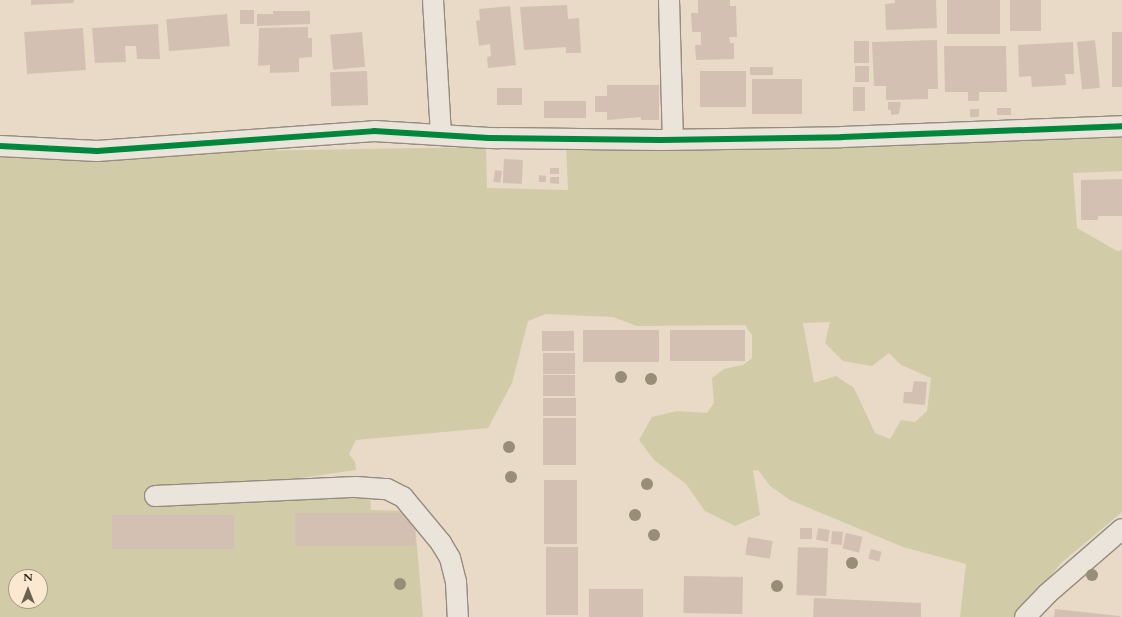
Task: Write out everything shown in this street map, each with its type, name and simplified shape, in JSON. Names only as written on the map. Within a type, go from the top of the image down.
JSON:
[{"type":"street","points":[[434,0],[441,134]]},
{"type":"street","points":[[669,0],[673,139]]},
{"type":"street","points":[[0,146],[97,151],[329,133],[410,131],[489,138],[673,139],[842,137],[1122,126]]},
{"type":"street","points":[[155,496],[356,487],[387,489],[403,497],[441,543],[450,558],[456,582],[458,617]]},
{"type":"street","points":[[1025,617],[1047,594],[1122,529]]},
{"type":"shaded area","points":[[1122,135],[1122,171],[1073,173],[1077,228],[1117,251],[1122,250],[1122,512],[1061,563],[1017,617],[960,617],[966,564],[903,547],[790,500],[770,486],[759,471],[753,470],[760,515],[735,526],[705,511],[686,484],[654,460],[639,440],[652,417],[677,411],[707,413],[714,403],[712,378],[724,369],[743,365],[752,358],[752,335],[745,325],[637,326],[613,317],[546,314],[528,321],[512,383],[488,428],[356,440],[349,454],[355,462],[356,470],[238,487],[370,492],[371,510],[414,511],[423,617],[0,617],[0,155],[486,147],[487,188],[568,190],[566,146]],"holes":[[[830,322],[825,343],[843,361],[872,366],[889,353],[901,365],[931,378],[927,411],[915,422],[901,420],[890,439],[875,433],[854,388],[836,376],[814,383],[803,323]]]},
{"type":"building","points":[[31,0],[74,0],[73,3],[31,5]]},
{"type":"building","points":[[698,0],[730,0],[730,6],[736,6],[737,37],[729,37],[730,43],[734,43],[734,59],[696,60],[695,45],[701,45],[701,32],[692,32],[691,13],[698,13]]},
{"type":"building","points":[[895,0],[936,0],[937,28],[886,30],[885,4],[895,3]]},
{"type":"building","points":[[947,0],[1000,0],[1000,34],[947,34]]},
{"type":"building","points":[[1010,0],[1041,0],[1041,31],[1010,31]]},
{"type":"building","points":[[567,5],[568,19],[579,18],[581,53],[566,53],[566,47],[524,50],[520,7]]},
{"type":"building","points":[[510,6],[516,65],[488,68],[487,57],[491,56],[490,44],[479,46],[476,21],[480,20],[479,9]]},
{"type":"building","points":[[240,10],[254,10],[254,24],[240,24]]},
{"type":"building","points":[[273,11],[310,11],[310,24],[257,26],[257,14],[273,14]]},
{"type":"building","points":[[227,14],[230,46],[169,51],[166,19]]},
{"type":"building","points":[[158,24],[160,59],[137,59],[136,46],[125,46],[126,62],[95,63],[92,28]]},
{"type":"building","points":[[308,27],[308,38],[312,38],[312,57],[299,58],[299,72],[270,73],[270,65],[258,66],[259,28]]},
{"type":"building","points":[[83,28],[86,70],[27,74],[24,32]]},
{"type":"building","points":[[362,32],[365,67],[333,70],[330,35]]},
{"type":"building","points":[[1112,32],[1122,32],[1122,87],[1112,87]]},
{"type":"building","points":[[937,40],[938,89],[928,89],[928,99],[886,100],[886,86],[874,86],[872,42]]},
{"type":"building","points":[[1095,40],[1100,88],[1082,90],[1077,42]]},
{"type":"building","points":[[854,41],[869,41],[869,63],[854,63]]},
{"type":"building","points":[[1073,42],[1074,74],[1065,74],[1066,85],[1032,87],[1031,76],[1019,77],[1018,45]]},
{"type":"building","points":[[944,46],[1006,46],[1007,92],[979,92],[979,101],[968,101],[968,92],[945,92]]},
{"type":"building","points":[[855,66],[869,66],[869,82],[855,82]]},
{"type":"building","points":[[750,67],[773,67],[773,75],[750,75]]},
{"type":"building","points":[[367,71],[368,105],[331,106],[330,72]]},
{"type":"building","points":[[700,71],[746,71],[746,107],[700,107]]},
{"type":"building","points":[[752,79],[802,79],[802,114],[752,114]]},
{"type":"building","points":[[607,85],[659,85],[659,120],[641,120],[641,117],[607,120],[607,112],[595,112],[595,96],[607,96]]},
{"type":"building","points":[[853,87],[865,87],[865,111],[853,111]]},
{"type":"building","points":[[497,88],[522,88],[522,105],[497,105]]},
{"type":"building","points":[[544,101],[586,101],[586,118],[544,118]]},
{"type":"building","points":[[888,102],[901,102],[899,114],[891,115],[891,110],[888,110]]},
{"type":"building","points":[[997,108],[1011,108],[1011,115],[997,115]]},
{"type":"building","points":[[970,109],[979,109],[979,117],[970,117]]},
{"type":"building","points":[[504,159],[523,160],[522,184],[503,183]]},
{"type":"building","points":[[550,168],[559,168],[559,174],[550,174]]},
{"type":"building","points":[[495,170],[502,171],[500,183],[493,182]]},
{"type":"building","points":[[539,175],[546,176],[546,182],[539,182]]},
{"type":"building","points":[[550,177],[559,177],[559,184],[550,183]]},
{"type":"building","points":[[1122,179],[1122,216],[1098,216],[1098,220],[1081,220],[1081,180]]},
{"type":"building","points":[[583,330],[659,330],[659,362],[583,362]]},
{"type":"building","points":[[670,330],[745,330],[745,361],[670,361]]},
{"type":"building","points":[[542,331],[574,331],[574,351],[542,351]]},
{"type":"building","points":[[543,353],[575,353],[575,374],[543,374]]},
{"type":"building","points":[[543,375],[575,375],[575,396],[543,396]]},
{"type":"building","points":[[914,381],[927,382],[925,405],[903,403],[904,392],[912,392]]},
{"type":"building","points":[[543,398],[576,398],[576,416],[543,416]]},
{"type":"building","points":[[543,418],[576,418],[576,465],[543,465]]},
{"type":"building","points":[[544,480],[577,480],[577,544],[544,544]]},
{"type":"building","points":[[295,513],[415,513],[415,546],[295,546]]},
{"type":"building","points":[[112,515],[234,515],[234,549],[112,549]]},
{"type":"building","points":[[800,528],[812,528],[812,539],[800,539]]},
{"type":"building","points":[[818,528],[830,530],[828,542],[816,540]]},
{"type":"building","points":[[832,531],[843,532],[842,545],[831,544]]},
{"type":"building","points":[[846,533],[863,537],[859,552],[842,549]]},
{"type":"building","points":[[748,537],[773,541],[770,559],[745,555]]},
{"type":"building","points":[[546,547],[578,547],[578,615],[546,615]]},
{"type":"building","points":[[798,547],[828,548],[826,596],[796,595]]},
{"type":"building","points":[[871,549],[882,552],[879,562],[868,559]]},
{"type":"building","points":[[684,576],[743,577],[742,614],[683,613]]},
{"type":"building","points":[[589,589],[643,589],[643,617],[589,617]]},
{"type":"building","points":[[814,598],[921,603],[921,617],[813,617]]},
{"type":"building","points":[[1055,609],[1120,616],[1120,617],[1054,617]]},
{"type":"cycle path","points":[[0,146],[97,151],[374,131],[489,138],[661,140],[842,137],[1122,126]]}]
